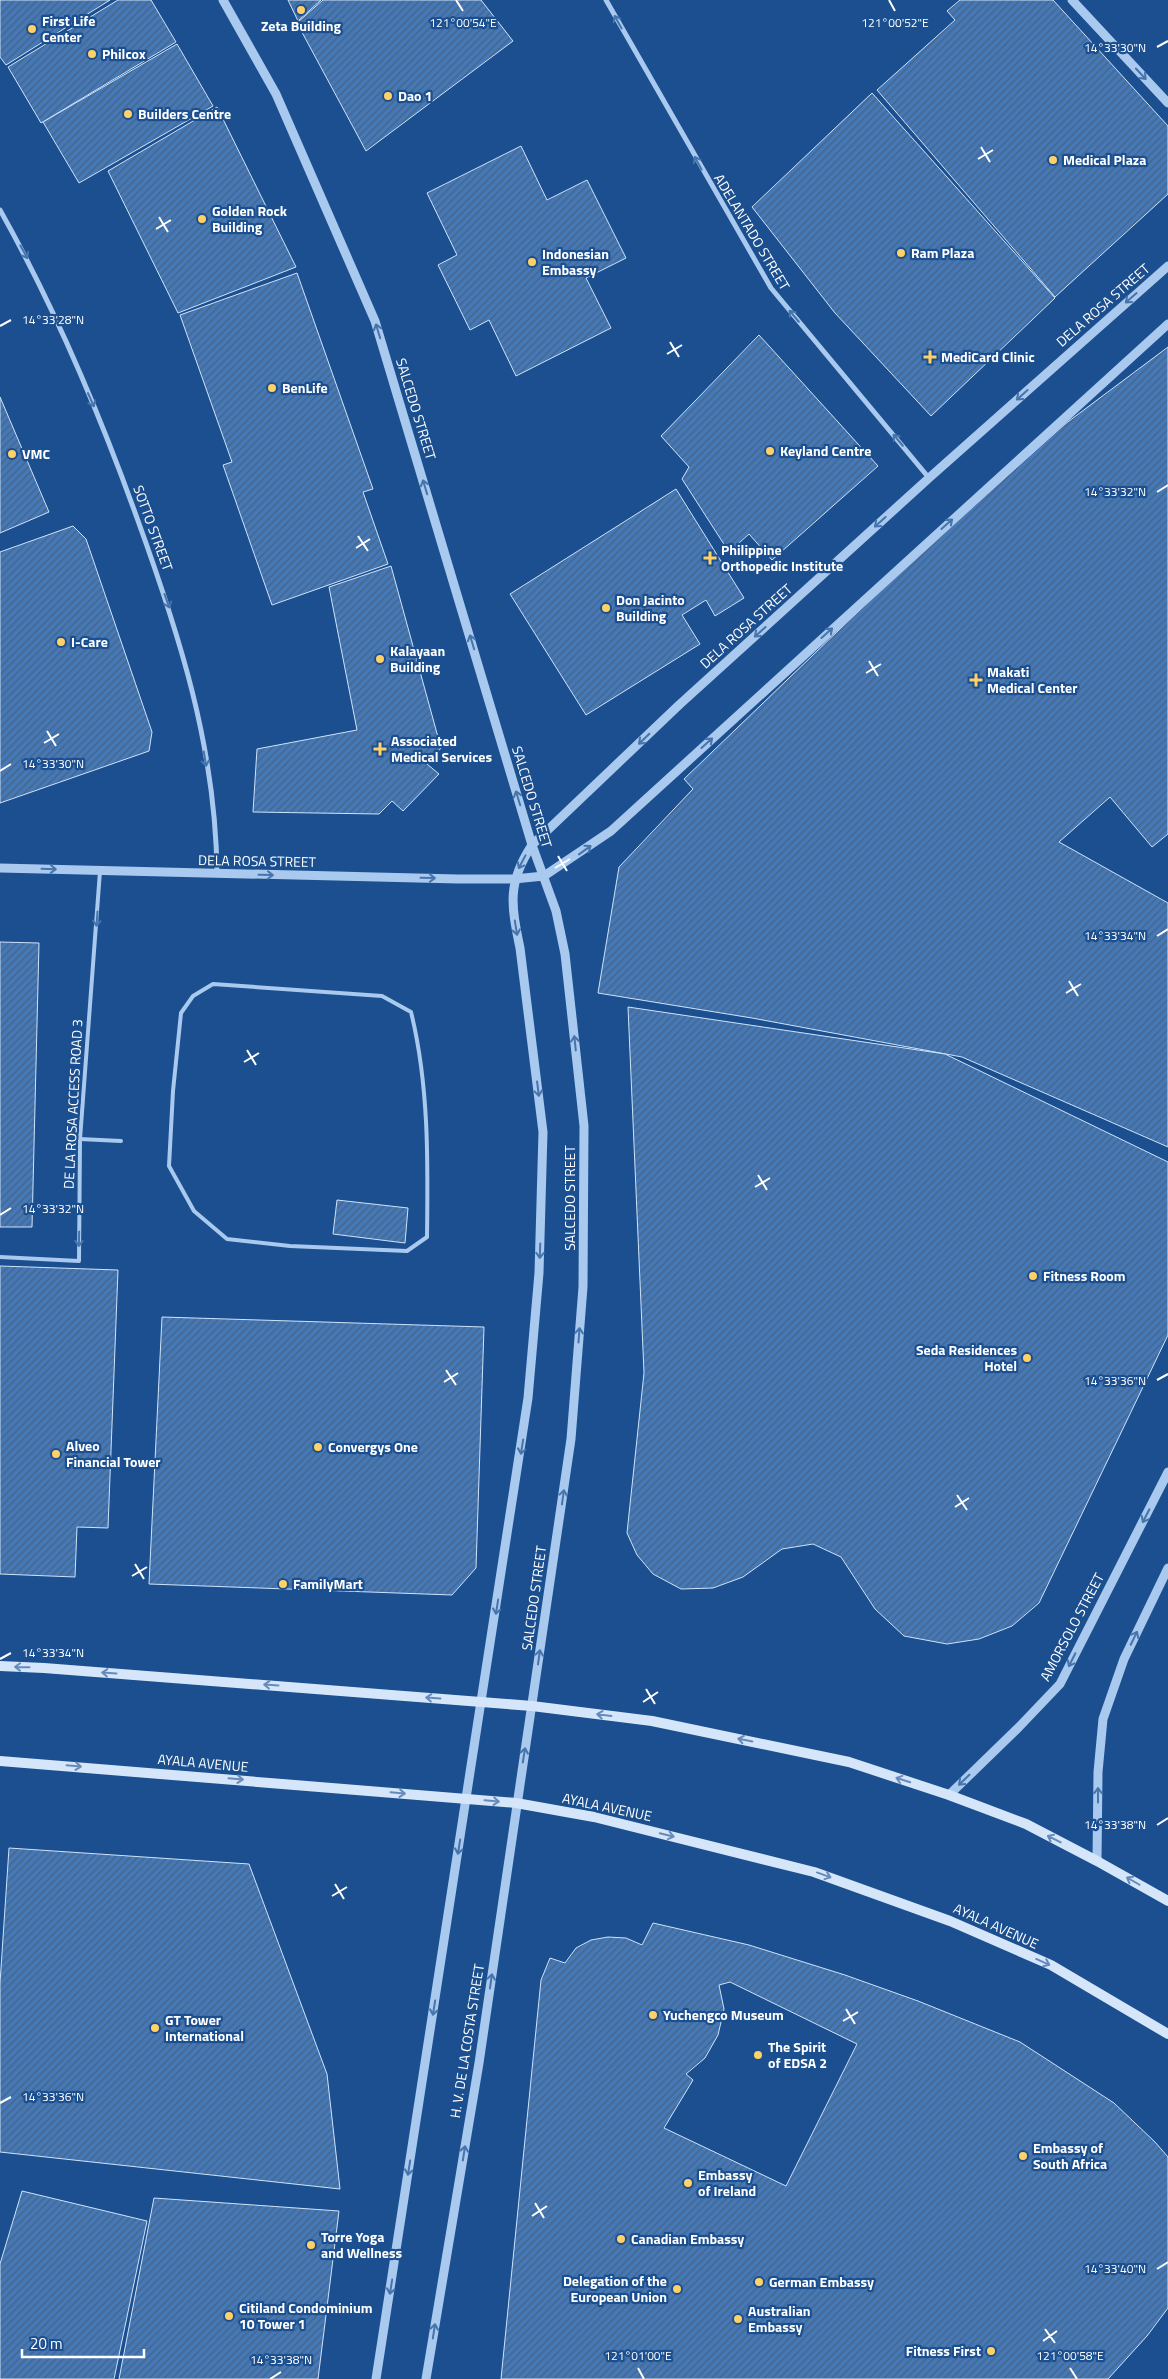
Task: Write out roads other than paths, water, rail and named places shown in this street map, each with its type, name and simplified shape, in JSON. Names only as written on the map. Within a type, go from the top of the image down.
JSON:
[{"type":"main road","points":[[0,1666],[532,1706],[652,1721],[840,1760],[949,1795],[1026,1824],[1098,1861],[1168,1901]]},
{"type":"main road","name":"AYALA AVENUE","points":[[0,1761],[516,1803],[594,1817],[814,1872],[950,1921],[1051,1965],[1168,2034]]},
{"type":"street","name":"SALCEDO STREET","points":[[223,0],[276,94],[332,219],[374,321],[532,845],[556,911],[565,954],[584,1126],[583,1287],[571,1439],[532,1706]]},
{"type":"street","name":"ADELANTADO STREET","points":[[606,0],[771,288],[929,478]]},
{"type":"street","points":[[1072,0],[1168,103]]},
{"type":"street","name":"SOTTO STREET","points":[[0,210],[29,261],[109,441],[172,616],[198,709],[217,834],[217,874]]},
{"type":"street","name":"DELA ROSA STREET","points":[[514,880],[520,862],[532,845],[679,705],[929,478],[1168,266]]},
{"type":"street","name":"DELA ROSA STREET","points":[[0,868],[514,880],[544,876],[611,831],[1168,324]]},
{"type":"street","name":"SALCEDO STREET","points":[[467,1799],[525,1429],[539,1273],[543,1132],[516,926],[514,880]]},
{"type":"street","name":"AMORSOLO STREET","points":[[949,1795],[1020,1727],[1060,1684],[1168,1472]]},
{"type":"street","points":[[1098,1861],[1098,1772],[1103,1719],[1124,1659],[1168,1568]]},
{"type":"street","name":"H. V. DE LA COSTA STREET","points":[[426,2379],[479,2064],[516,1803],[532,1706]]},
{"type":"street","points":[[376,2379],[467,1799]]},
{"type":"lane","name":"DE LA ROSA ACCESS ROAD 3","points":[[0,1257],[78,1261],[80,1139],[100,871]]},
{"type":"lane","points":[[213,984],[382,996],[411,1012],[419,1046],[428,1162],[427,1237],[408,1251],[290,1246],[227,1239],[194,1211],[169,1166],[171,1144],[181,1013],[193,996],[213,984]]},
{"type":"lane","points":[[80,1139],[121,1141]]},
{"type":"place","name":"Zeta Building","points":[[301,10]]},
{"type":"place","name":"First Life Center","points":[[32,29]]},
{"type":"place","name":"Philcox","points":[[92,54]]},
{"type":"place","name":"Dao 1","points":[[388,96]]},
{"type":"place","name":"Builders Centre","points":[[128,114]]},
{"type":"place","name":"Medical Plaza","points":[[1053,160]]},
{"type":"place","name":"Golden Rock Building","points":[[202,219]]},
{"type":"place","name":"Ram Plaza","points":[[901,253]]},
{"type":"place","name":"Indonesian Embassy","points":[[532,262]]},
{"type":"place","name":"MediCard Clinic","points":[[930,357]]},
{"type":"place","name":"BenLife","points":[[272,388]]},
{"type":"place","name":"Keyland Centre","points":[[770,451]]},
{"type":"place","name":"VMC","points":[[12,454]]},
{"type":"place","name":"Philippine Orthopedic Institute","points":[[710,558]]},
{"type":"place","name":"Don Jacinto Building","points":[[606,608]]},
{"type":"place","name":"I-Care","points":[[61,642]]},
{"type":"place","name":"Kalayaan Building","points":[[380,659]]},
{"type":"place","name":"Makati Medical Center","points":[[976,680]]},
{"type":"place","name":"Associated Medical Services","points":[[380,749]]},
{"type":"place","name":"Fitness Room","points":[[1033,1276]]},
{"type":"place","name":"Seda Residences Hotel","points":[[1027,1358]]},
{"type":"place","name":"Convergys One","points":[[318,1447]]},
{"type":"place","name":"Alveo Financial Tower","points":[[56,1454]]},
{"type":"place","name":"FamilyMart","points":[[283,1584]]},
{"type":"place","name":"Yuchengco Museum","points":[[653,2015]]},
{"type":"place","name":"GT Tower International","points":[[155,2028]]},
{"type":"place","name":"The Spirit of EDSA 2","points":[[758,2055]]},
{"type":"place","name":"Embassy of South Africa","points":[[1023,2156]]},
{"type":"place","name":"Embassy of Ireland","points":[[688,2183]]},
{"type":"place","name":"Canadian Embassy","points":[[621,2239]]},
{"type":"place","name":"Torre Yoga and Wellness","points":[[311,2245]]},
{"type":"place","name":"German Embassy","points":[[759,2282]]},
{"type":"place","name":"Delegation of the European Union","points":[[677,2289]]},
{"type":"place","name":"Citiland Condominium 10 Tower 1","points":[[229,2316]]},
{"type":"place","name":"Australian Embassy","points":[[738,2319]]},
{"type":"place","name":"Fitness First","points":[[991,2351]]}]
